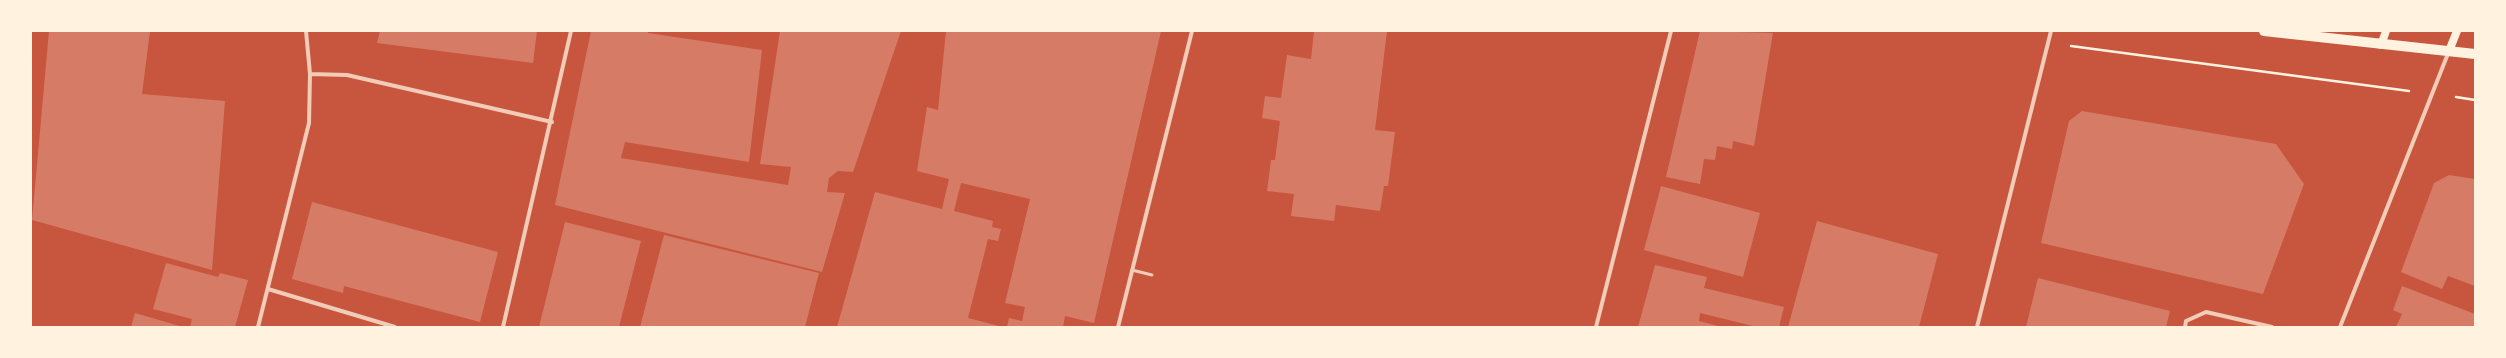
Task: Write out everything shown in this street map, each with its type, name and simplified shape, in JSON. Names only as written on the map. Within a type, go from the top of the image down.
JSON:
[{"type":"main road","points":[[2264,31],[2381,45],[2475,54]]},
{"type":"main road","points":[[2381,45],[2386,31]]},
{"type":"main road","points":[[2449,51],[2456,31]]},
{"type":"street","points":[[258,327],[309,123],[310,74],[306,31]]},
{"type":"street","points":[[503,327],[552,122],[571,31]]},
{"type":"street","points":[[1118,327],[1192,31]]},
{"type":"street","points":[[1596,327],[1671,31]]},
{"type":"street","points":[[1977,327],[2051,31]]},
{"type":"street","points":[[2340,327],[2449,51]]},
{"type":"street","points":[[310,74],[348,75],[552,122]]},
{"type":"street","points":[[268,289],[396,327]]},
{"type":"street","points":[[2185,327],[2186,321],[2206,312],[2272,327]]},
{"type":"lane","points":[[1132,270],[1152,275]]},
{"type":"path","points":[[2049,38],[2074,46],[2475,100]]},
{"type":"building","points":[[49,31],[150,31],[142,94],[225,101],[212,270],[32,220]]},
{"type":"building","points":[[380,31],[537,31],[533,63],[377,43]]},
{"type":"building","points":[[591,31],[648,31],[648,33],[762,50],[749,162],[625,142],[621,158],[788,185],[791,167],[760,164],[780,31],[901,31],[853,172],[838,171],[829,178],[827,192],[845,193],[822,272],[555,205]]},
{"type":"building","points":[[946,31],[1161,31],[1094,323],[1065,316],[1063,327],[1007,327],[1009,318],[1022,321],[1025,307],[1005,303],[1030,199],[961,183],[954,211],[993,221],[992,227],[1001,229],[998,241],[988,239],[968,318],[1003,327],[837,327],[875,192],[942,209],[949,179],[917,171],[927,107],[938,110]]},
{"type":"building","points":[[1314,31],[1387,31],[1375,130],[1395,132],[1388,186],[1384,186],[1380,211],[1336,205],[1334,221],[1291,216],[1294,194],[1267,191],[1271,160],[1275,160],[1280,121],[1262,118],[1265,96],[1281,98],[1287,55],[1311,59]]},
{"type":"building","points":[[1700,31],[1773,33],[1754,146],[1733,141],[1732,149],[1717,146],[1715,160],[1704,159],[1700,184],[1666,177]]},
{"type":"building","points":[[2082,111],[2276,144],[2304,184],[2263,294],[2041,243],[2069,121]]},
{"type":"building","points":[[2449,175],[2475,179],[2475,286],[2448,276],[2442,289],[2401,272],[2434,183]]},
{"type":"building","points":[[1661,186],[1760,213],[1743,277],[1644,250]]},
{"type":"building","points":[[312,202],[498,252],[480,322],[344,286],[343,293],[292,279]]},
{"type":"building","points":[[1817,221],[1938,254],[1919,327],[1788,327]]},
{"type":"building","points":[[565,222],[641,241],[619,327],[539,327]]},
{"type":"building","points":[[664,235],[819,273],[805,327],[640,327]]},
{"type":"building","points":[[166,263],[218,277],[220,273],[248,280],[235,327],[190,327],[192,319],[153,309]]},
{"type":"building","points":[[1655,265],[1707,277],[1704,288],[1784,307],[1779,327],[1757,327],[1700,313],[1699,321],[1722,327],[1638,327]]},
{"type":"building","points":[[2038,278],[2170,311],[2166,327],[2026,327]]},
{"type":"building","points":[[2402,286],[2475,314],[2475,327],[2396,327],[2402,314],[2393,310]]},
{"type":"building","points":[[135,313],[183,327],[131,327]]}]
